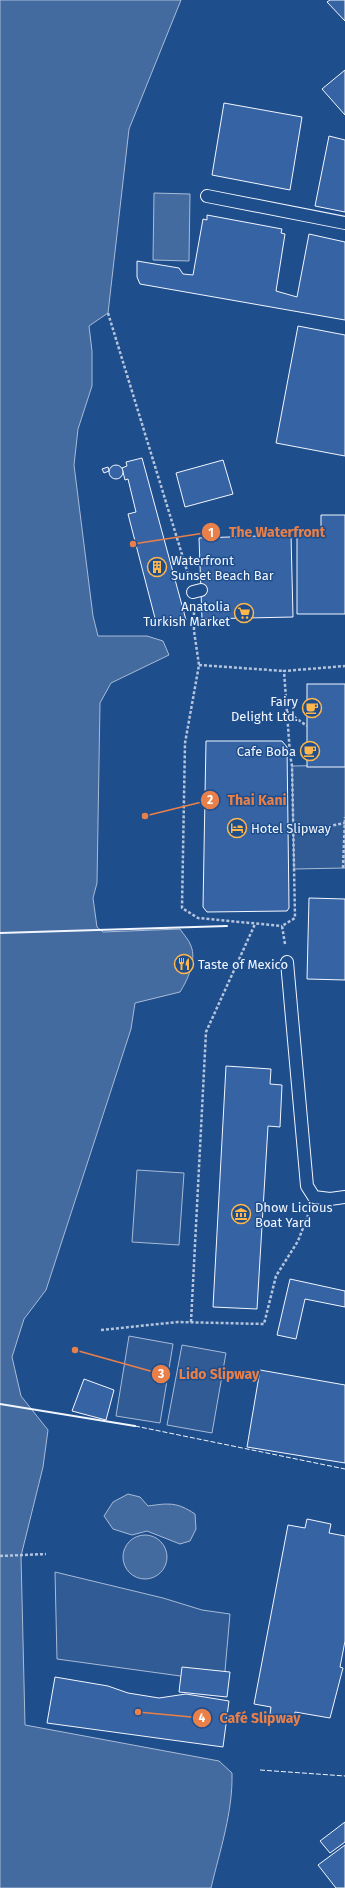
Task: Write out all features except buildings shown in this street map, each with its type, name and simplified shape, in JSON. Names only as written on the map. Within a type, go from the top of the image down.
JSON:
[{"type":"lane","points":[[208,196],[345,223]]},
{"type":"lane","points":[[287,962],[307,1186],[314,1197],[330,1199],[345,1197]]},
{"type":"path","points":[[108,313],[197,591],[194,631],[199,665],[185,743],[182,908],[198,918],[282,926],[295,918],[292,766],[286,711],[284,671]]},
{"type":"path","points":[[199,665],[284,671],[345,666]]},
{"type":"path","points":[[286,711],[307,726]]},
{"type":"path","points":[[343,868],[345,816]]},
{"type":"path","points":[[294,833],[345,823]]},
{"type":"path","points":[[191,1322],[206,1032],[255,924]]},
{"type":"path","points":[[282,926],[287,962]]},
{"type":"path","points":[[101,1330],[191,1322],[264,1324],[276,1276],[298,1241],[314,1197]]},
{"type":"path","points":[[0,1556],[46,1554]]},
{"type":"shaded area","points":[[0,0],[181,0],[129,129],[108,313],[89,326],[92,351],[92,386],[78,429],[74,465],[93,616],[98,636],[147,636],[163,641],[169,655],[111,683],[100,703],[97,883],[93,898],[97,927],[103,932],[180,929],[190,944],[193,952],[193,958],[186,982],[180,992],[135,1003],[131,1029],[46,1290],[24,1319],[12,1357],[21,1396],[48,1430],[43,1467],[21,1556],[25,1725],[219,1761],[232,1773],[232,1788],[228,1817],[211,1888],[0,1888]]},
{"type":"shaded area","points":[[154,193],[190,194],[189,261],[153,260]]},
{"type":"shaded area","points":[[345,765],[345,868],[294,869],[292,766]]},
{"type":"shaded area","points":[[137,1170],[184,1173],[179,1245],[132,1242]]},
{"type":"shaded area","points":[[129,1336],[173,1344],[160,1423],[116,1416]]},
{"type":"shaded area","points":[[182,1345],[226,1353],[212,1433],[167,1425]]},
{"type":"shaded area","points":[[128,1494],[140,1497],[148,1506],[173,1504],[183,1507],[195,1514],[196,1529],[190,1541],[180,1544],[147,1531],[132,1535],[113,1529],[104,1516],[113,1502]]},
{"type":"shaded area","points":[[145,1535],[157,1539],[163,1545],[167,1557],[163,1569],[157,1575],[145,1579],[133,1575],[127,1569],[123,1557],[127,1545],[133,1539]]},
{"type":"shaded area","points":[[55,1572],[163,1598],[202,1610],[230,1614],[224,1682],[57,1659]]},
{"type":"fence","points":[[135,1426],[345,1469]]},
{"type":"fence","points":[[260,1770],[345,1776]]},
{"type":"wall","points":[[0,933],[227,926]]},
{"type":"wall","points":[[0,1404],[135,1426]]},
{"type":"place","name":"The Waterfront","points":[[133,544]]},
{"type":"place","name":"Waterfront Sunset Beach Bar","points":[[157,567]]},
{"type":"place","name":"Anatolia Turkish Market","points":[[244,613]]},
{"type":"place","name":"Fairy Delight Ltd.","points":[[312,708]]},
{"type":"place","name":"Cafe Boba","points":[[310,751]]},
{"type":"place","name":"Thai Kani","points":[[145,816]]},
{"type":"place","name":"Hotel Slipway","points":[[237,828]]},
{"type":"place","name":"Taste of Mexico","points":[[184,964]]},
{"type":"place","name":"Dhow Licious Boat Yard","points":[[241,1214]]},
{"type":"place","name":"Lido Slipway","points":[[75,1350]]},
{"type":"place","name":"Café Slipway","points":[[138,1712]]}]
